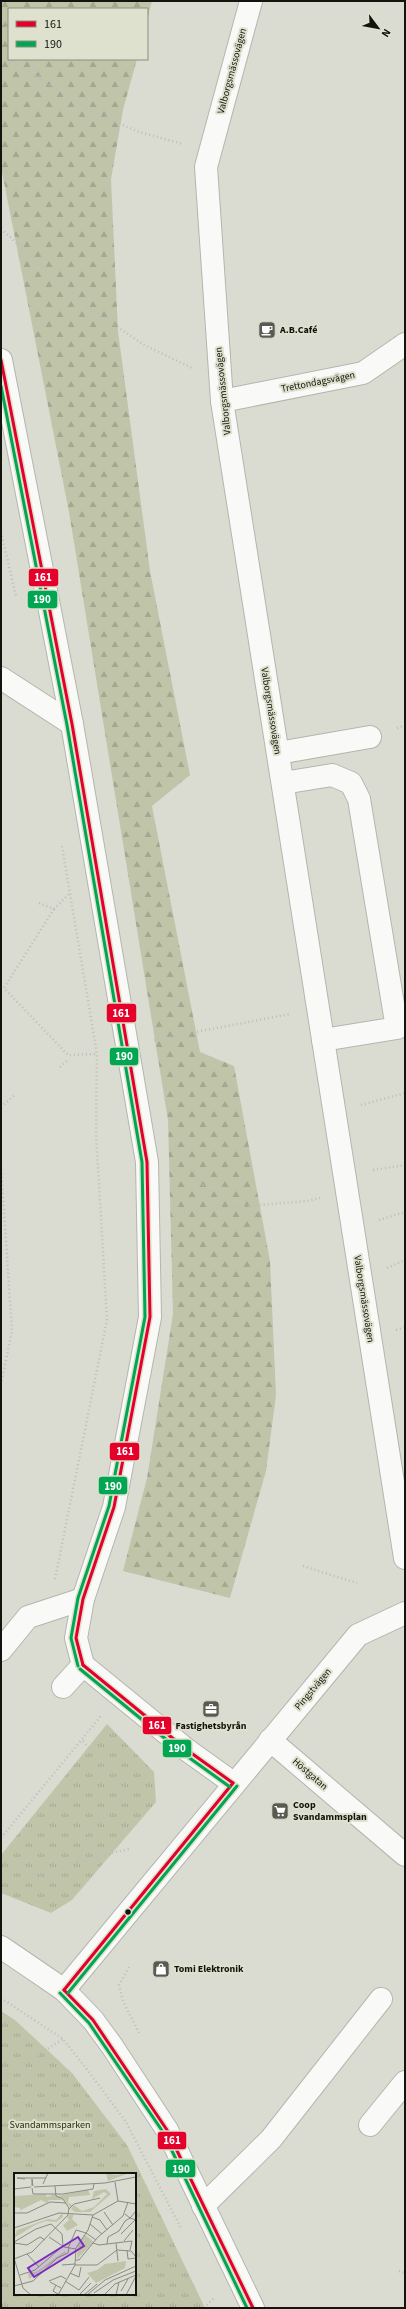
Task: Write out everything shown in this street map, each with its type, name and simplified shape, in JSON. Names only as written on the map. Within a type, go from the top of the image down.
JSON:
[{"type":"street","name":"Valborgsmässovägen","points":[[251,1],[206,167],[222,401],[405,1558]]},
{"type":"street","name":"Trettondagsvägen","points":[[222,401],[363,373],[405,344]]},
{"type":"street","points":[[1,360],[72,724],[147,1162],[150,1317],[114,1507],[83,1599],[76,1638],[83,1665],[187,1750],[233,1783]]},
{"type":"street","points":[[1,678],[72,724]]},
{"type":"street","points":[[278,753],[370,737]]},
{"type":"street","points":[[283,783],[332,775],[351,783],[359,799],[401,1027],[323,1040]]},
{"type":"street","points":[[1,1650],[28,1617],[83,1599]]},
{"type":"street","name":"Pingstvägen","points":[[64,1990],[233,1783],[358,1634],[405,1613]]},
{"type":"street","points":[[63,1687],[83,1665]]},
{"type":"street","name":"Höstgatan","points":[[270,1740],[405,1855]]},
{"type":"street","points":[[1,1947],[64,1990],[93,2020],[112,2046],[167,2130],[252,2308]]},
{"type":"street","points":[[203,2206],[271,2138],[381,1999]]},
{"type":"street","points":[[370,2125],[405,2082]]},
{"type":"path","points":[[1,20],[8,30]]},
{"type":"path","points":[[10,60],[44,83],[91,111],[139,132],[191,146]]},
{"type":"path","points":[[29,60],[44,83]]},
{"type":"path","points":[[1,229],[90,308],[144,346],[193,368]]},
{"type":"path","points":[[1,532],[17,600]]},
{"type":"path","points":[[48,1611],[107,1320],[96,1133],[97,1054],[61,839]]},
{"type":"path","points":[[69,894],[54,909],[4,988],[68,1055],[97,1054],[104,1052]]},
{"type":"path","points":[[39,903],[54,909]]},
{"type":"path","points":[[128,1046],[261,1018],[298,1013]]},
{"type":"path","points":[[60,1067],[66,1061]]},
{"type":"path","points":[[358,1105],[405,1093]]},
{"type":"path","points":[[1,1107],[16,1094]]},
{"type":"path","points":[[172,1139],[220,1209]]},
{"type":"path","points":[[368,1171],[405,1165]]},
{"type":"path","points":[[1,1166],[12,1331],[1,1384]]},
{"type":"path","points":[[170,1212],[307,1201]]},
{"type":"path","points":[[375,1221],[405,1212]]},
{"type":"path","points":[[383,1270],[405,1260]]},
{"type":"path","points":[[303,1566],[356,1583]]},
{"type":"path","points":[[1,1838],[102,1715]]},
{"type":"path","points":[[76,1861],[96,1825],[120,1804],[125,1789],[82,1740]]},
{"type":"path","points":[[1,1866],[47,1877],[76,1861],[129,1849]]},
{"type":"path","points":[[123,2001],[120,1986],[129,1967]]},
{"type":"path","points":[[1,1998],[63,2039],[126,2122],[184,2235]]},
{"type":"path","points":[[1,2079],[63,2039]]},
{"type":"path","points":[[1,2127],[41,2173]]},
{"type":"path","points":[[399,2271],[405,2273]]},
{"type":"path","points":[[212,2290],[218,2303]]},
{"type":"path","points":[[113,2295],[117,2308]]},
{"type":"path","points":[[204,2308],[215,2297]]},
{"type":"green space","points":[[1,1],[152,1],[148,16],[148,8],[8,8],[8,60],[137,60],[123,110],[111,179],[118,331],[150,571],[190,775],[152,806],[200,1052],[234,1066],[270,1261],[276,1395],[266,1471],[230,1598],[123,1571],[147,1478],[173,1314],[168,1120],[69,512],[1,167]]},
{"type":"green space","points":[[107,1724],[154,1772],[156,1802],[72,1900],[51,1913],[1,1893],[1,1855]]},
{"type":"green space","name":"Svandammsparken","points":[[1,2011],[15,2020],[72,2073],[127,2145],[205,2308],[1,2308]]},
{"type":"transit line","name":"161","points":[[1,360],[72,724],[147,1162],[150,1317],[114,1507],[83,1599],[76,1638],[83,1665]]},
{"type":"transit line","name":"190","points":[[1,386],[67,725],[142,1162],[145,1317],[109,1506],[78,1598],[71,1638],[78,1666]]},
{"type":"transit line","name":"161","points":[[83,1665],[187,1750],[233,1783]]},
{"type":"transit line","name":"190","points":[[80,1669],[184,1754],[230,1787]]},
{"type":"transit line","name":"161","points":[[64,1990],[233,1783]]},
{"type":"transit line","name":"190","points":[[68,1993],[237,1786]]},
{"type":"transit line","name":"161","points":[[64,1990],[93,2020],[167,2130],[253,2308]]},
{"type":"transit line","name":"190","points":[[60,1993],[89,2023],[163,2132],[247,2308]]},
{"type":"place","name":"A.B.Café","points":[[267,330]]},
{"type":"place","name":"Fastighetsbyrån","points":[[211,1709]]},
{"type":"place","name":"Coop Svandammsplan","points":[[280,1811]]},
{"type":"place","name":"Tomi Elektronik","points":[[161,1969]]}]
